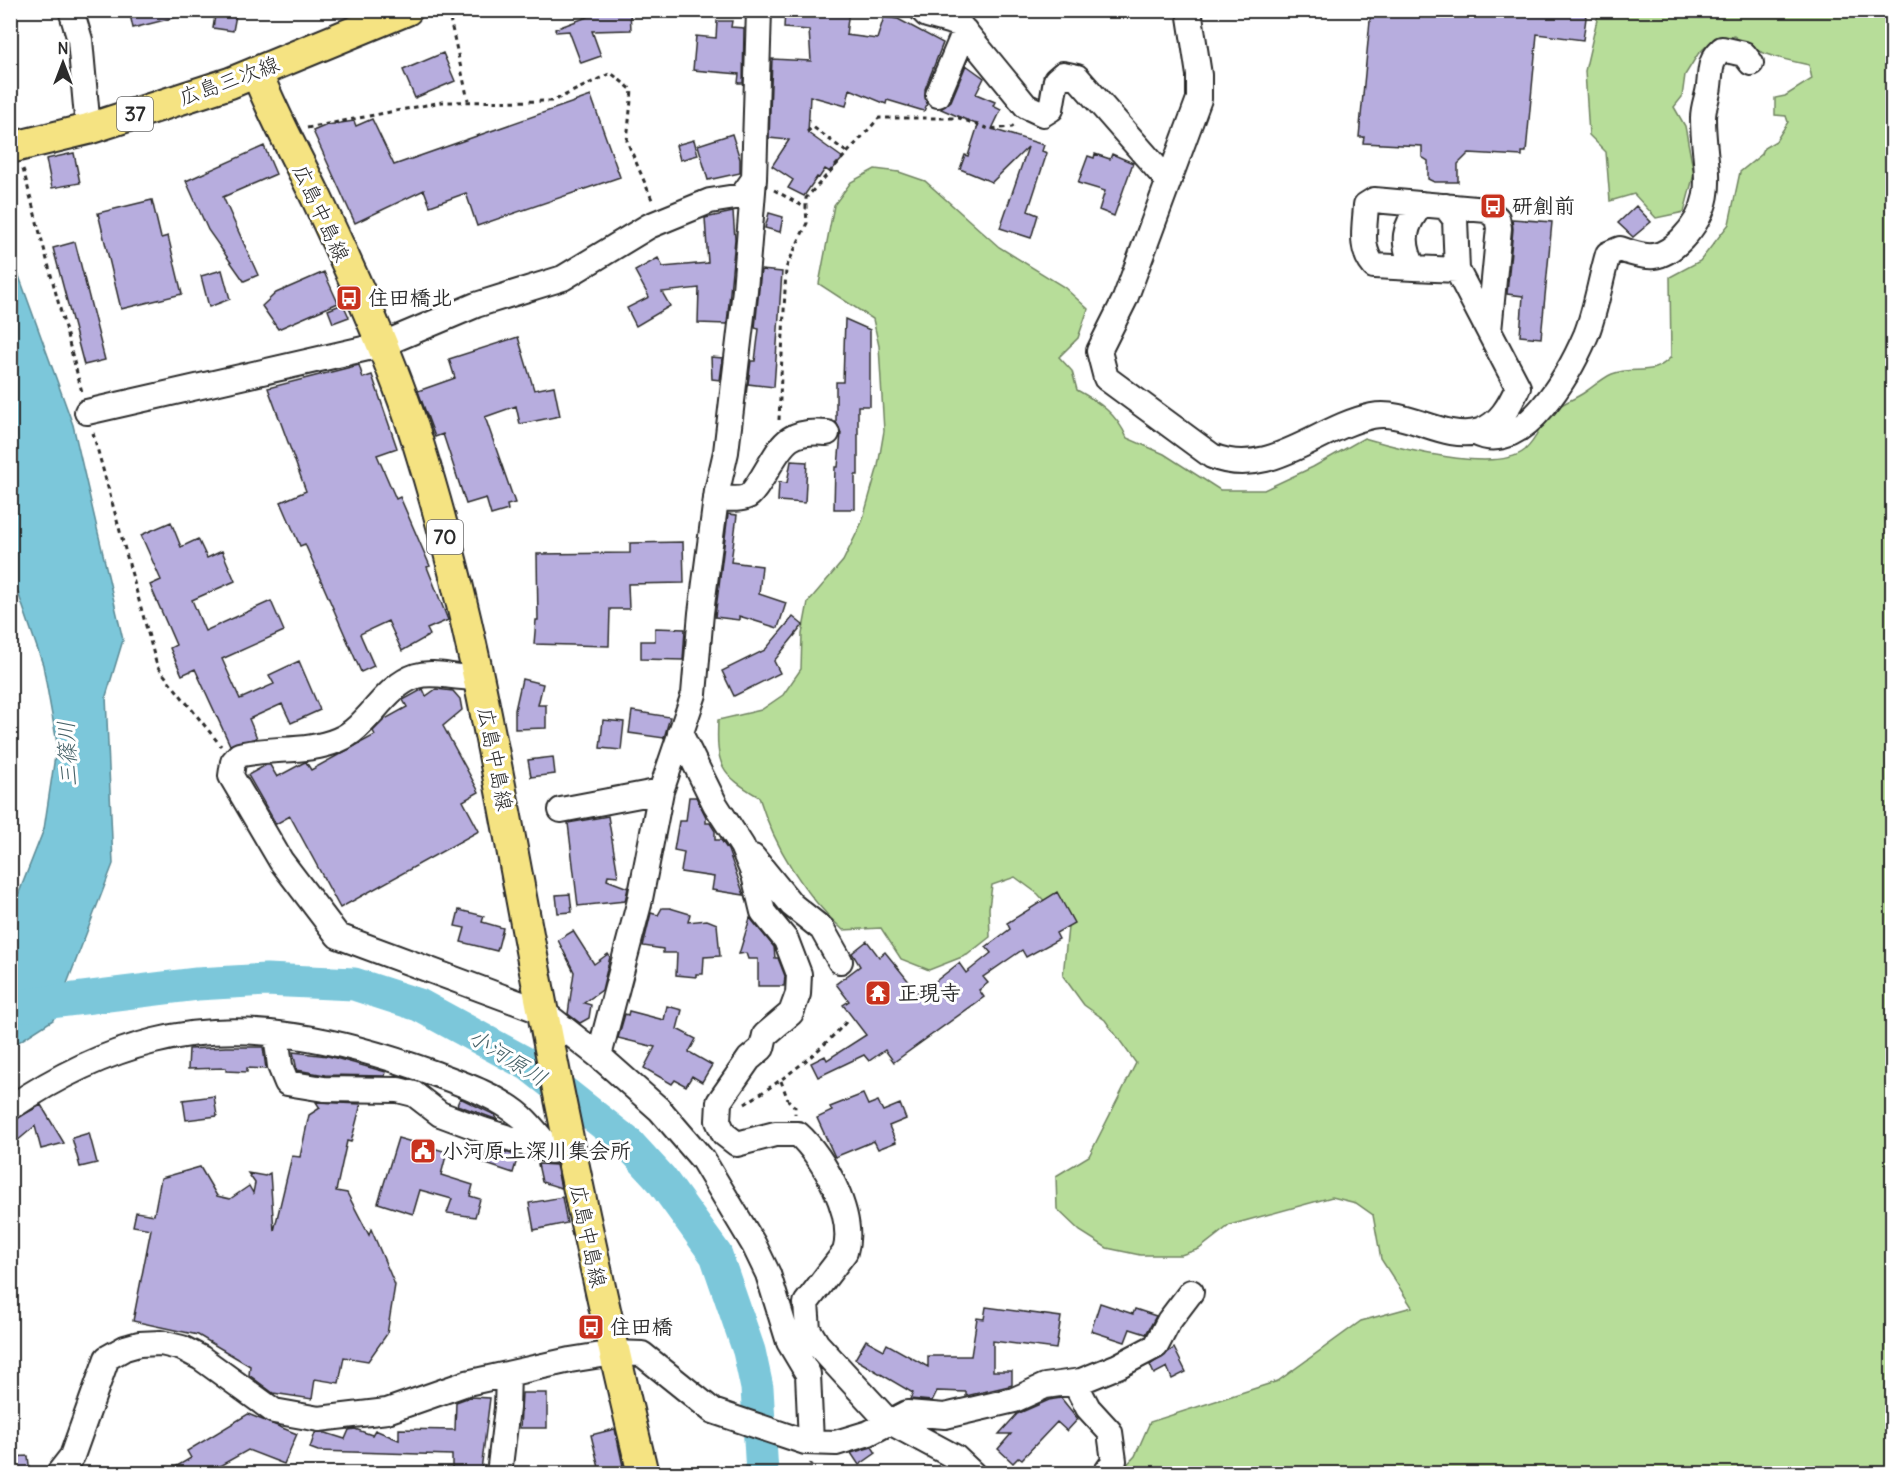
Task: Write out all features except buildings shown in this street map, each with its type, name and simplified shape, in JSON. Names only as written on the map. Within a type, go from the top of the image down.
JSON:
[{"type":"main road","name":"広島三次線","points":[[14,146],[88,129],[258,73],[407,10]]},
{"type":"main road","name":"広島中島線","points":[[258,73],[269,104],[317,200],[381,345],[417,440],[457,578],[479,677],[545,1020],[564,1151],[643,1473]]},
{"type":"street","points":[[71,10],[80,40],[88,129]]},
{"type":"street","points":[[599,1056],[641,893],[661,791],[694,694],[716,498],[726,452],[746,290],[754,179],[759,10]]},
{"type":"street","points":[[922,10],[927,15],[955,21],[1026,106],[1043,114],[1051,109],[1056,80],[1063,74]]},
{"type":"street","points":[[1189,10],[1199,75],[1199,99],[1125,299],[1099,351],[1106,378],[1212,456],[1221,460],[1244,463],[1264,460],[1371,416],[1387,415],[1454,432],[1473,432],[1491,424],[1510,405],[1518,387],[1457,270],[1455,219],[1433,205]]},
{"type":"street","points":[[938,95],[955,21]]},
{"type":"street","points":[[1473,432],[1484,437],[1503,435],[1526,425],[1545,406],[1586,334],[1608,255],[1620,249],[1643,257],[1654,257],[1670,252],[1699,219],[1706,202],[1704,106],[1710,84],[1711,63],[1722,49],[1744,54],[1751,63]]},
{"type":"street","points":[[1063,74],[1077,77],[1168,180]]},
{"type":"street","points":[[1063,74],[1094,120]]},
{"type":"street","points":[[87,412],[381,345],[476,305],[563,278],[662,221],[710,201],[742,196],[754,179]]},
{"type":"street","points":[[1457,270],[1374,266],[1368,258],[1364,245],[1366,205],[1374,200],[1487,210],[1497,218],[1499,228],[1489,331]]},
{"type":"street","points":[[1414,268],[1405,251],[1406,235],[1412,216],[1433,205]]},
{"type":"street","points":[[716,498],[740,499],[750,495],[782,445],[794,435],[807,431],[827,433]]},
{"type":"street","points":[[479,677],[464,680],[431,675],[415,676],[387,695],[339,740],[239,755],[232,762],[231,776],[281,861],[338,936],[545,1020],[599,1056],[660,1110],[703,1160],[754,1245],[768,1274],[789,1342],[808,1374],[808,1442]]},
{"type":"street","points":[[680,733],[696,769],[754,875],[763,912],[786,939],[799,974],[798,994],[791,1013],[765,1035],[762,1048],[749,1059],[719,1102],[718,1121],[724,1134],[737,1144]]},
{"type":"street","points":[[561,810],[661,791]]},
{"type":"street","points":[[732,832],[792,905],[822,929],[840,961]]},
{"type":"street","points":[[10,1108],[47,1084],[87,1064],[154,1041],[225,1030],[328,1041],[380,1053],[470,1086],[521,1117],[564,1151]]},
{"type":"street","points":[[276,1034],[280,1066],[287,1083],[324,1089],[398,1090],[414,1094],[440,1114],[483,1130],[564,1151]]},
{"type":"street","points":[[703,1160],[737,1144],[775,1134],[795,1134],[813,1147],[824,1164],[840,1202],[847,1228],[845,1252],[807,1303],[808,1329],[831,1362],[888,1421],[955,1457],[973,1473]]},
{"type":"street","points":[[58,1473],[72,1456],[107,1358],[125,1348],[139,1344],[161,1343],[182,1348],[201,1358],[274,1410],[319,1419],[387,1411],[467,1383],[508,1374],[614,1353],[642,1354],[678,1386],[713,1411],[808,1442],[836,1443],[852,1439],[907,1413],[945,1416],[1014,1400],[1045,1386],[1075,1383],[1118,1366],[1156,1346],[1169,1321],[1191,1292]]},
{"type":"street","points":[[499,1473],[507,1408],[508,1374]]},
{"type":"street","points":[[1075,1383],[1089,1408],[1110,1432],[1114,1461],[1105,1473]]},
{"type":"path","points":[[448,10],[468,100]]},
{"type":"path","points":[[296,130],[357,116],[380,115],[442,102],[554,101],[611,73],[632,90],[627,141],[662,221]]},
{"type":"path","points":[[782,445],[778,431],[786,268],[807,223],[806,198],[849,154],[879,118],[958,118],[989,129],[1012,127],[1037,111]]},
{"type":"path","points":[[807,132],[813,127],[849,154]]},
{"type":"path","points":[[14,146],[157,666],[232,762]]},
{"type":"path","points":[[754,179],[806,208]]},
{"type":"path","points":[[718,1121],[781,1081],[822,1049],[846,1022]]},
{"type":"path","points":[[781,1081],[788,1100],[795,1107],[795,1134]]},
{"type":"green space","points":[[1599,11],[1892,11],[1892,1473],[1119,1473],[1135,1456],[1150,1422],[1278,1381],[1361,1321],[1412,1307],[1381,1259],[1373,1215],[1356,1203],[1332,1197],[1230,1225],[1199,1249],[1181,1255],[1140,1255],[1107,1248],[1080,1231],[1057,1209],[1056,1176],[1089,1156],[1136,1063],[1105,1020],[1084,1005],[1063,976],[1068,927],[1038,894],[1015,877],[992,885],[989,908],[990,937],[967,955],[929,970],[901,959],[881,928],[843,930],[829,917],[804,886],[782,852],[759,797],[736,782],[723,767],[718,748],[718,720],[761,710],[783,695],[801,669],[802,634],[808,602],[843,561],[862,522],[878,466],[884,431],[879,346],[873,319],[819,284],[834,205],[851,182],[875,169],[899,172],[925,181],[999,247],[1064,287],[1088,309],[1078,338],[1059,357],[1072,371],[1077,390],[1113,415],[1127,438],[1164,454],[1220,490],[1264,490],[1313,467],[1364,438],[1446,457],[1492,460],[1511,457],[1525,450],[1547,417],[1562,404],[1612,374],[1657,367],[1671,357],[1670,277],[1700,261],[1729,224],[1740,172],[1762,154],[1764,148],[1776,141],[1788,122],[1786,116],[1775,115],[1775,98],[1785,96],[1812,79],[1809,65],[1760,52],[1734,36],[1714,39],[1698,54],[1685,75],[1682,97],[1674,107],[1685,126],[1694,174],[1684,212],[1656,218],[1634,194],[1610,201],[1606,152],[1589,135],[1585,71]]},
{"type":"water","name":"三篠川","points":[[11,254],[73,425],[123,640],[106,696],[113,864],[53,1020],[11,1047],[11,913],[44,829],[57,743],[43,665],[11,572]]},
{"type":"waterway","name":"小河原川","points":[[10,1007],[197,984],[266,980],[354,984],[419,1005],[529,1065],[628,1143],[661,1179],[716,1255],[749,1351],[757,1388],[762,1474]]},
{"type":"place","name":"研創前","points":[[1493,206]]},
{"type":"place","name":"住田橋北","points":[[349,298]]},
{"type":"place","name":"正現寺","points":[[878,993]]},
{"type":"place","name":"小河原上深川集会所","points":[[423,1151]]},
{"type":"place","name":"住田橋","points":[[591,1327]]}]
